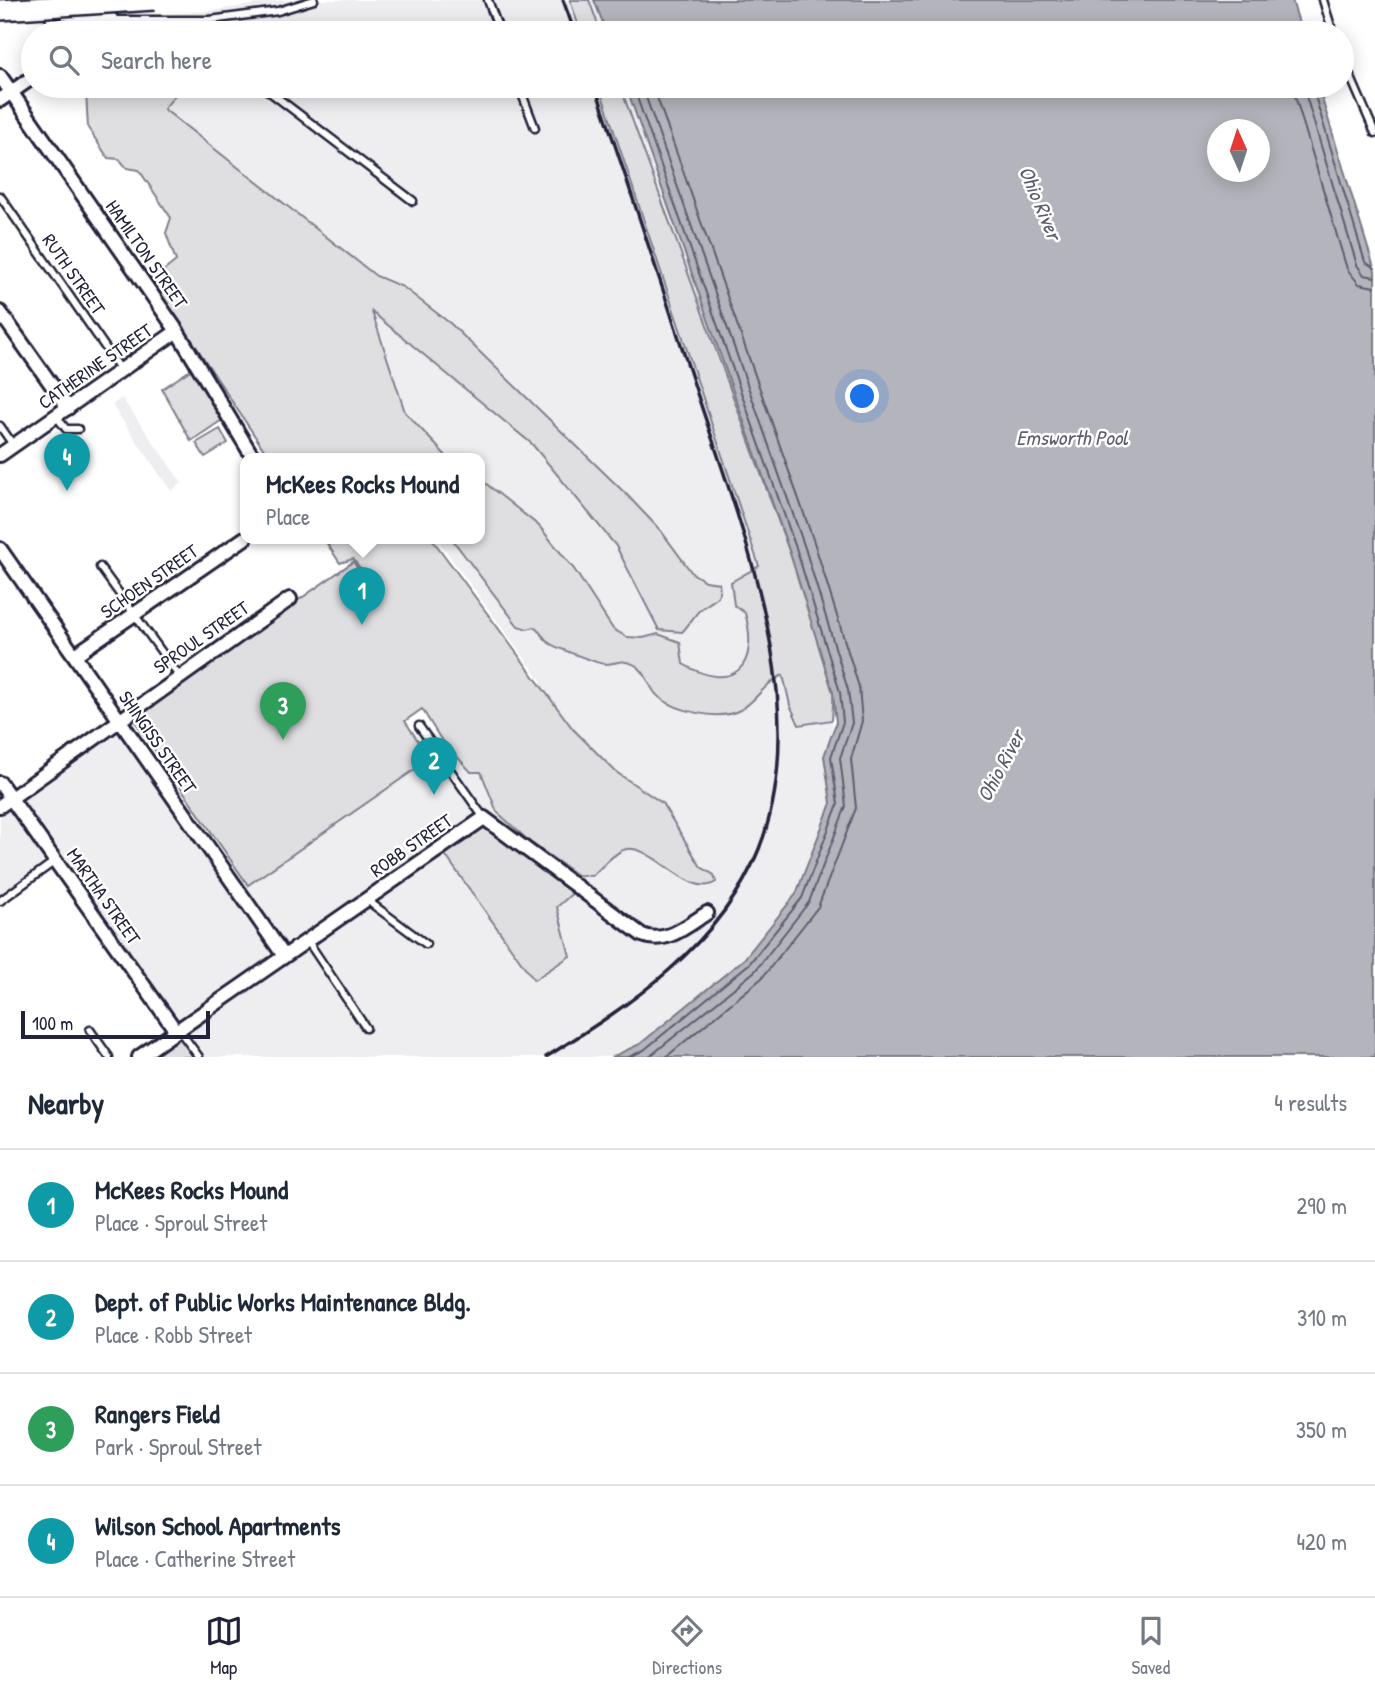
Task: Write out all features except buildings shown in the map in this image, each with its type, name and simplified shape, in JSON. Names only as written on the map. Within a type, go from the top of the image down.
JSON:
[{"type":"main road","points":[[0,10],[155,0]]},
{"type":"street","points":[[35,1],[75,17],[109,20]]},
{"type":"street","name":"HAMILTON STREET","points":[[0,76],[6,96],[177,331],[250,453]]},
{"type":"street","points":[[6,96],[21,85]]},
{"type":"street","points":[[0,312],[68,408]]},
{"type":"street","name":"CATHERINE STREET","points":[[0,455],[177,331]]},
{"type":"street","name":"SCHOEN STREET","points":[[75,655],[240,542]]},
{"type":"street","name":"SHINGISS STREET","points":[[0,550],[285,956]]},
{"type":"street","name":"SPROUL STREET","points":[[5,802],[290,599]]},
{"type":"street","name":"MARTHA STREET","points":[[0,782],[5,802],[55,861],[177,1030]]},
{"type":"street","points":[[484,818],[642,935],[658,938],[672,934],[707,913]]},
{"type":"street","name":"ROBB STREET","points":[[139,1057],[484,818]]},
{"type":"lane","points":[[109,20],[211,20],[278,11],[314,0]]},
{"type":"lane","points":[[488,0],[496,21]]},
{"type":"lane","points":[[1323,0],[1329,21]]},
{"type":"lane","points":[[35,1],[51,21]]},
{"type":"lane","points":[[1354,85],[1375,133]]},
{"type":"lane","points":[[278,98],[413,201]]},
{"type":"lane","points":[[524,98],[535,128]]},
{"type":"lane","name":"RUTH STREET","points":[[0,196],[121,370]]},
{"type":"lane","points":[[56,416],[66,429],[78,429]]},
{"type":"lane","points":[[0,426],[14,446]]},
{"type":"lane","points":[[100,567],[179,676]]},
{"type":"lane","points":[[419,726],[484,818]]},
{"type":"lane","points":[[0,901],[55,861]]},
{"type":"lane","points":[[369,898],[372,904],[426,944]]},
{"type":"lane","points":[[307,940],[366,1028]]},
{"type":"lane","points":[[90,1030],[108,1057]]},
{"type":"lane","points":[[177,1030],[199,1057]]},
{"type":"shaded area","points":[[281,0],[594,0],[602,21],[67,21],[212,11]]},
{"type":"shaded area","points":[[570,0],[589,0],[597,21],[577,21]]},
{"type":"shaded area","points":[[86,98],[173,98],[164,109],[376,276],[403,287],[451,324],[627,495],[661,531],[692,573],[705,581],[719,583],[719,594],[701,609],[682,632],[659,630],[616,546],[532,444],[372,312],[405,412],[443,453],[266,453],[152,280],[176,261],[166,233],[171,218],[139,170],[127,168],[119,159],[108,158],[88,128]]},
{"type":"shaded area","points":[[109,98],[630,98],[790,553],[833,694],[831,803],[796,894],[745,959],[640,1044],[612,1057],[139,1057],[176,1032],[56,862],[0,901],[0,783],[10,798],[118,719],[239,891],[542,682],[441,544],[485,544],[485,453],[374,453]]},
{"type":"shaded area","points":[[603,98],[624,98],[828,658],[834,689],[832,720],[799,725],[790,705],[783,675],[770,683],[744,708],[729,714],[709,715],[668,703],[656,695],[643,672],[635,665],[627,662],[604,664],[593,661],[549,643],[535,627],[527,629],[518,626],[456,544],[485,544],[485,483],[539,526],[574,569],[613,629],[627,637],[643,638],[658,634],[680,642],[683,664],[701,673],[716,676],[729,675],[739,670],[745,660],[749,648],[749,632],[745,613],[734,605],[731,582],[759,566]]},
{"type":"shaded area","points":[[192,369],[222,420],[191,441],[162,389]]},
{"type":"shaded area","points":[[122,398],[182,483],[171,491],[112,405]]},
{"type":"shaded area","points":[[220,429],[228,443],[205,457],[196,443]]},
{"type":"shaded area","points":[[327,544],[436,544],[573,729],[616,772],[662,803],[701,867],[714,875],[716,882],[705,886],[693,883],[656,859],[632,849],[617,853],[592,876],[577,875],[530,842],[497,812],[481,772],[471,772],[440,738],[422,709],[405,721],[430,759],[248,885],[132,717],[353,562],[380,599],[382,596],[353,559],[340,563]]},
{"type":"shaded area","points":[[484,820],[577,889],[557,907],[570,956],[534,980],[441,849]]},
{"type":"shaded area","points":[[177,1032],[193,1057],[141,1057]]},
{"type":"water","points":[[594,0],[1292,0],[1298,21],[602,21]]},
{"type":"water","name":"Emsworth Pool","points":[[630,98],[1322,98],[1375,271],[1375,1057],[612,1057],[640,1044],[744,959],[796,894],[831,803],[824,756],[836,723],[833,693],[790,553]]},
{"type":"railway","points":[[563,0],[571,21]]},
{"type":"railway","points":[[546,1057],[609,1016],[670,970],[722,915],[759,849],[774,793],[779,735],[775,675],[765,615],[749,554],[599,98]]},
{"type":"place","name":"Wilson School Apartments","points":[[67,491]]},
{"type":"place","name":"McKees Rocks Mound","points":[[362,625]]},
{"type":"place","name":"Rangers Field","points":[[283,740]]},
{"type":"place","name":"Dept. of Public Works Maintenance Bldg.","points":[[434,795]]},
{"type":"water label","name":"Ohio River","points":[[1040,203]]},
{"type":"water label","name":"Ohio River","points":[[1001,766]]}]
